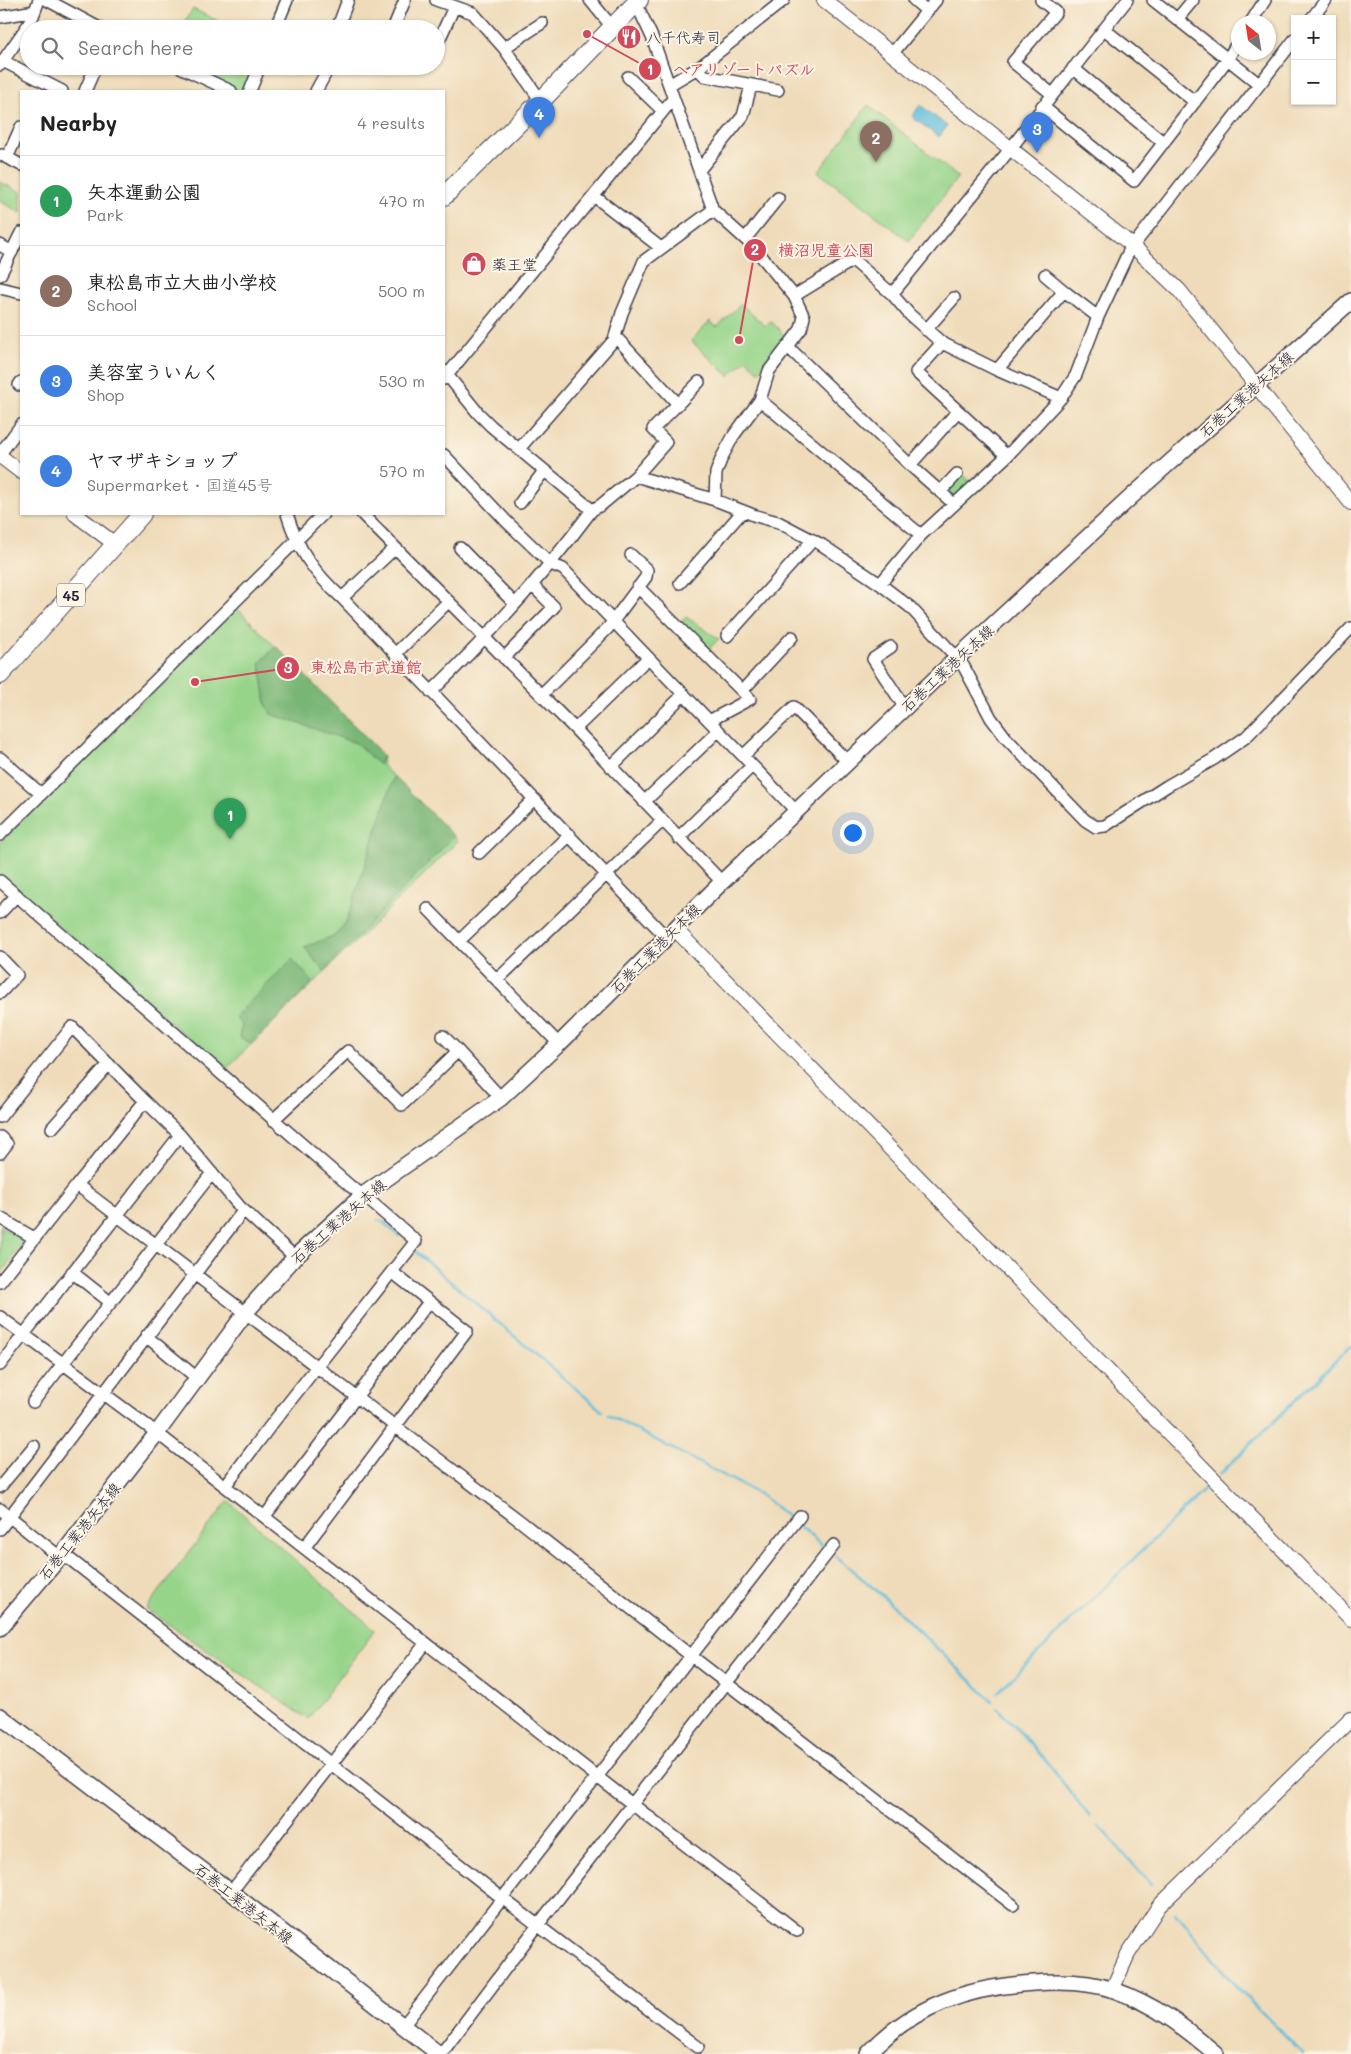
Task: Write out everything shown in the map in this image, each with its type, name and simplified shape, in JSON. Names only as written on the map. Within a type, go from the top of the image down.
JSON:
[{"type":"highway","points":[[445,195],[638,2]]},
{"type":"highway","name":"45","points":[[0,675],[141,515]]},
{"type":"main road","name":"石巻工業港矢本線","points":[[0,1628],[60,1557],[157,1433],[246,1312],[295,1257],[363,1195],[501,1098],[559,1044],[722,882],[957,658],[1256,384],[1351,301]]},
{"type":"main road","name":"石巻工業港矢本線","points":[[0,1716],[440,2054]]},
{"type":"main road","points":[[868,2054],[879,2042],[912,2017],[946,2000],[972,1991],[1002,1985],[1066,1982],[1112,1990],[1150,2006],[1175,2020],[1216,2054]]},
{"type":"street","points":[[48,0],[85,20]]},
{"type":"street","points":[[278,20],[286,0]]},
{"type":"street","points":[[340,20],[348,0]]},
{"type":"street","points":[[397,20],[405,0]]},
{"type":"street","points":[[436,0],[473,13],[504,48],[542,100]]},
{"type":"street","points":[[471,0],[473,13]]},
{"type":"street","points":[[590,0],[612,27]]},
{"type":"street","points":[[669,85],[697,68],[784,0]]},
{"type":"street","points":[[914,0],[927,11]]},
{"type":"street","points":[[892,54],[936,0]]},
{"type":"street","points":[[1041,0],[1056,12],[1013,62],[1052,94]]},
{"type":"street","points":[[892,294],[1127,0]]},
{"type":"street","points":[[1153,0],[1259,84]]},
{"type":"street","points":[[1178,18],[1193,0]]},
{"type":"street","points":[[1314,15],[1326,0]]},
{"type":"street","points":[[1255,15],[1263,1]]},
{"type":"street","points":[[638,2],[700,169],[713,210],[745,239],[794,296],[804,317],[801,329],[769,371],[760,400],[734,436],[722,457],[716,473],[715,500]]},
{"type":"street","points":[[832,2],[892,54],[1133,246],[1179,290],[1351,503]]},
{"type":"street","points":[[0,17],[37,5]]},
{"type":"street","points":[[31,20],[37,5]]},
{"type":"street","points":[[445,27],[454,7]]},
{"type":"street","points":[[504,48],[542,23]]},
{"type":"street","points":[[1104,29],[1195,102]]},
{"type":"street","points":[[20,37],[2,63],[20,74]]},
{"type":"street","points":[[880,584],[921,535],[1007,456],[1061,398],[1076,375],[1098,317],[1133,246],[1291,45]]},
{"type":"street","points":[[1042,106],[1134,181],[1231,53]]},
{"type":"street","points":[[697,68],[705,76],[778,90]]},
{"type":"street","points":[[1073,68],[1164,143]]},
{"type":"street","points":[[22,75],[40,86],[58,90]]},
{"type":"street","points":[[85,90],[92,75]]},
{"type":"street","points":[[197,75],[228,90]]},
{"type":"street","points":[[250,90],[256,75]]},
{"type":"street","points":[[317,90],[325,75]]},
{"type":"street","points":[[628,77],[663,111]]},
{"type":"street","points":[[700,169],[743,116],[751,86]]},
{"type":"street","points":[[592,510],[478,413],[445,375],[673,99]]},
{"type":"street","points":[[20,129],[3,156],[20,164]]},
{"type":"street","points":[[594,196],[662,248]]},
{"type":"street","points":[[745,239],[778,198]]},
{"type":"street","points":[[519,449],[614,340],[622,313],[644,261],[713,210]]},
{"type":"street","points":[[0,275],[20,235]]},
{"type":"street","points":[[0,245],[12,252]]},
{"type":"street","points":[[794,296],[853,260],[892,294],[926,330],[942,343],[1061,398]]},
{"type":"street","points":[[1045,275],[1098,317]]},
{"type":"street","points":[[0,288],[20,293]]},
{"type":"street","points":[[997,370],[1064,291]]},
{"type":"street","points":[[926,330],[954,298]]},
{"type":"street","points":[[615,336],[678,404]]},
{"type":"street","points":[[942,343],[916,372],[1007,456]]},
{"type":"street","points":[[787,346],[910,465],[954,504]]},
{"type":"street","points":[[431,692],[485,639],[533,586],[592,510],[601,506],[636,476],[666,442],[653,429],[699,382]]},
{"type":"street","points":[[760,400],[921,535]]},
{"type":"street","points":[[910,465],[958,411]]},
{"type":"street","points":[[20,426],[0,455],[20,471]]},
{"type":"street","points":[[445,456],[551,564],[562,569],[796,811]]},
{"type":"street","points":[[520,503],[544,471]]},
{"type":"street","points":[[940,492],[957,474]]},
{"type":"street","points":[[636,476],[715,500],[778,522],[813,540],[880,584],[910,607],[957,658],[964,667],[991,718],[1006,738],[1085,820],[1096,827],[1104,826],[1214,759],[1246,737],[1351,628]]},
{"type":"street","points":[[680,583],[743,511]]},
{"type":"street","points":[[77,515],[115,544]]},
{"type":"street","points":[[287,515],[308,563],[318,575],[607,875],[671,933],[1351,1619]]},
{"type":"street","points":[[0,836],[322,515]]},
{"type":"street","points":[[363,515],[575,729],[722,882]]},
{"type":"street","points":[[727,636],[813,540]]},
{"type":"street","points":[[342,598],[395,548]]},
{"type":"street","points":[[460,548],[515,604]]},
{"type":"street","points":[[541,695],[608,628],[646,577],[647,570],[631,555]]},
{"type":"street","points":[[504,658],[554,607],[533,586]]},
{"type":"street","points":[[638,587],[750,699],[709,721]]},
{"type":"street","points":[[395,654],[448,602]]},
{"type":"street","points":[[742,691],[792,638]]},
{"type":"street","points":[[892,647],[870,661],[905,708]]},
{"type":"street","points":[[575,729],[648,658]]},
{"type":"street","points":[[611,767],[684,694]]},
{"type":"street","points":[[742,756],[794,707],[848,762]]},
{"type":"street","points":[[644,802],[718,731]]},
{"type":"street","points":[[0,758],[41,794]]},
{"type":"street","points":[[678,838],[752,766]]},
{"type":"street","points":[[479,853],[534,799]]},
{"type":"street","points":[[497,980],[662,821]]},
{"type":"street","points":[[459,940],[570,836]]},
{"type":"street","points":[[0,881],[273,1120],[416,1241],[225,1486]]},
{"type":"street","points":[[0,913],[17,895]]},
{"type":"street","points":[[428,909],[559,1044]]},
{"type":"street","points":[[0,957],[17,975],[0,993]]},
{"type":"street","points":[[0,1116],[72,1027],[180,1135],[243,1211],[295,1257]]},
{"type":"street","points":[[443,1036],[501,1098]]},
{"type":"street","points":[[273,1120],[348,1052],[402,1105],[458,1052]]},
{"type":"street","points":[[52,1128],[109,1064]]},
{"type":"street","points":[[0,1282],[145,1100]]},
{"type":"street","points":[[0,1365],[180,1135]]},
{"type":"street","points":[[0,1137],[7,1144],[0,1153]]},
{"type":"street","points":[[33,1402],[212,1172]]},
{"type":"street","points":[[77,1185],[520,1521],[1014,1905]]},
{"type":"street","points":[[0,1529],[243,1211]]},
{"type":"street","points":[[0,1218],[34,1238]]},
{"type":"street","points":[[72,1272],[110,1302]]},
{"type":"street","points":[[304,1548],[467,1331],[392,1272]]},
{"type":"street","points":[[265,1516],[429,1302]]},
{"type":"street","points":[[0,1317],[157,1433],[265,1516],[797,1931]]},
{"type":"street","points":[[146,1336],[197,1378]]},
{"type":"street","points":[[0,1487],[34,1446]]},
{"type":"street","points":[[0,1509],[60,1557],[71,1560],[502,1898],[698,2047]]},
{"type":"street","points":[[403,2026],[800,1516]]},
{"type":"street","points":[[440,2054],[834,1545]]},
{"type":"street","points":[[231,1892],[426,1642]]},
{"type":"street","points":[[1112,1990],[1128,1954],[1159,1906],[1351,1719]]},
{"type":"green space","points":[[193,9],[216,20],[185,20]]},
{"type":"green space","points":[[205,75],[254,75],[246,90],[236,90]]},
{"type":"green space","points":[[868,105],[958,177],[909,241],[818,172]]},
{"type":"green space","points":[[0,182],[20,192],[20,212],[0,201]]},
{"type":"green space","points":[[741,304],[765,326],[771,321],[787,338],[759,372],[747,359],[729,376],[691,341],[710,321],[717,327]]},
{"type":"green space","points":[[961,473],[973,484],[959,497],[953,497],[947,491]]},
{"type":"green space","points":[[236,607],[383,755],[382,765],[458,841],[225,1070],[0,875],[0,842]]},
{"type":"green space","points":[[686,617],[719,639],[708,650],[681,623]]},
{"type":"green space","points":[[276,646],[383,755],[379,765],[356,743],[271,714],[266,704],[260,663]]},
{"type":"green space","points":[[394,776],[454,836],[324,971],[304,947],[336,935],[347,920]]},
{"type":"green space","points":[[292,959],[310,978],[312,984],[252,1044],[239,1037],[242,1025],[235,1017]]},
{"type":"green space","points":[[0,1226],[22,1239],[21,1246],[0,1275]]},
{"type":"green space","points":[[228,1501],[375,1630],[308,1719],[146,1609]]},
{"type":"water","points":[[920,105],[947,126],[939,137],[912,117]]},
{"type":"waterway","points":[[378,1220],[399,1236]]},
{"type":"waterway","points":[[416,1252],[602,1411]]},
{"type":"waterway","points":[[1220,1474],[1351,1346]]},
{"type":"waterway","points":[[608,1415],[761,1495],[789,1518]]},
{"type":"waterway","points":[[997,1693],[1209,1485]]},
{"type":"waterway","points":[[800,1527],[824,1547]]},
{"type":"waterway","points":[[835,1556],[876,1590],[992,1701]]},
{"type":"waterway","points":[[998,1708],[1046,1761],[1090,1817]]},
{"type":"waterway","points":[[1099,1826],[1152,1885]]},
{"type":"waterway","points":[[1176,1913],[1236,1987],[1303,2053]]},
{"type":"place","name":"ヘアリゾートパズル","points":[[587,34]]},
{"type":"place","name":"八千代寿司","points":[[629,37]]},
{"type":"place","name":"ヤマザキショップ","points":[[539,138]]},
{"type":"place","name":"美容室ういんく","points":[[1037,153]]},
{"type":"place","name":"東松島市立大曲小学校","points":[[876,162]]},
{"type":"place","name":"薬王堂","points":[[474,264]]},
{"type":"place","name":"横沼児童公園","points":[[739,340]]},
{"type":"place","name":"東松島市武道館","points":[[195,682]]},
{"type":"place","name":"矢本運動公園","points":[[230,839]]}]
